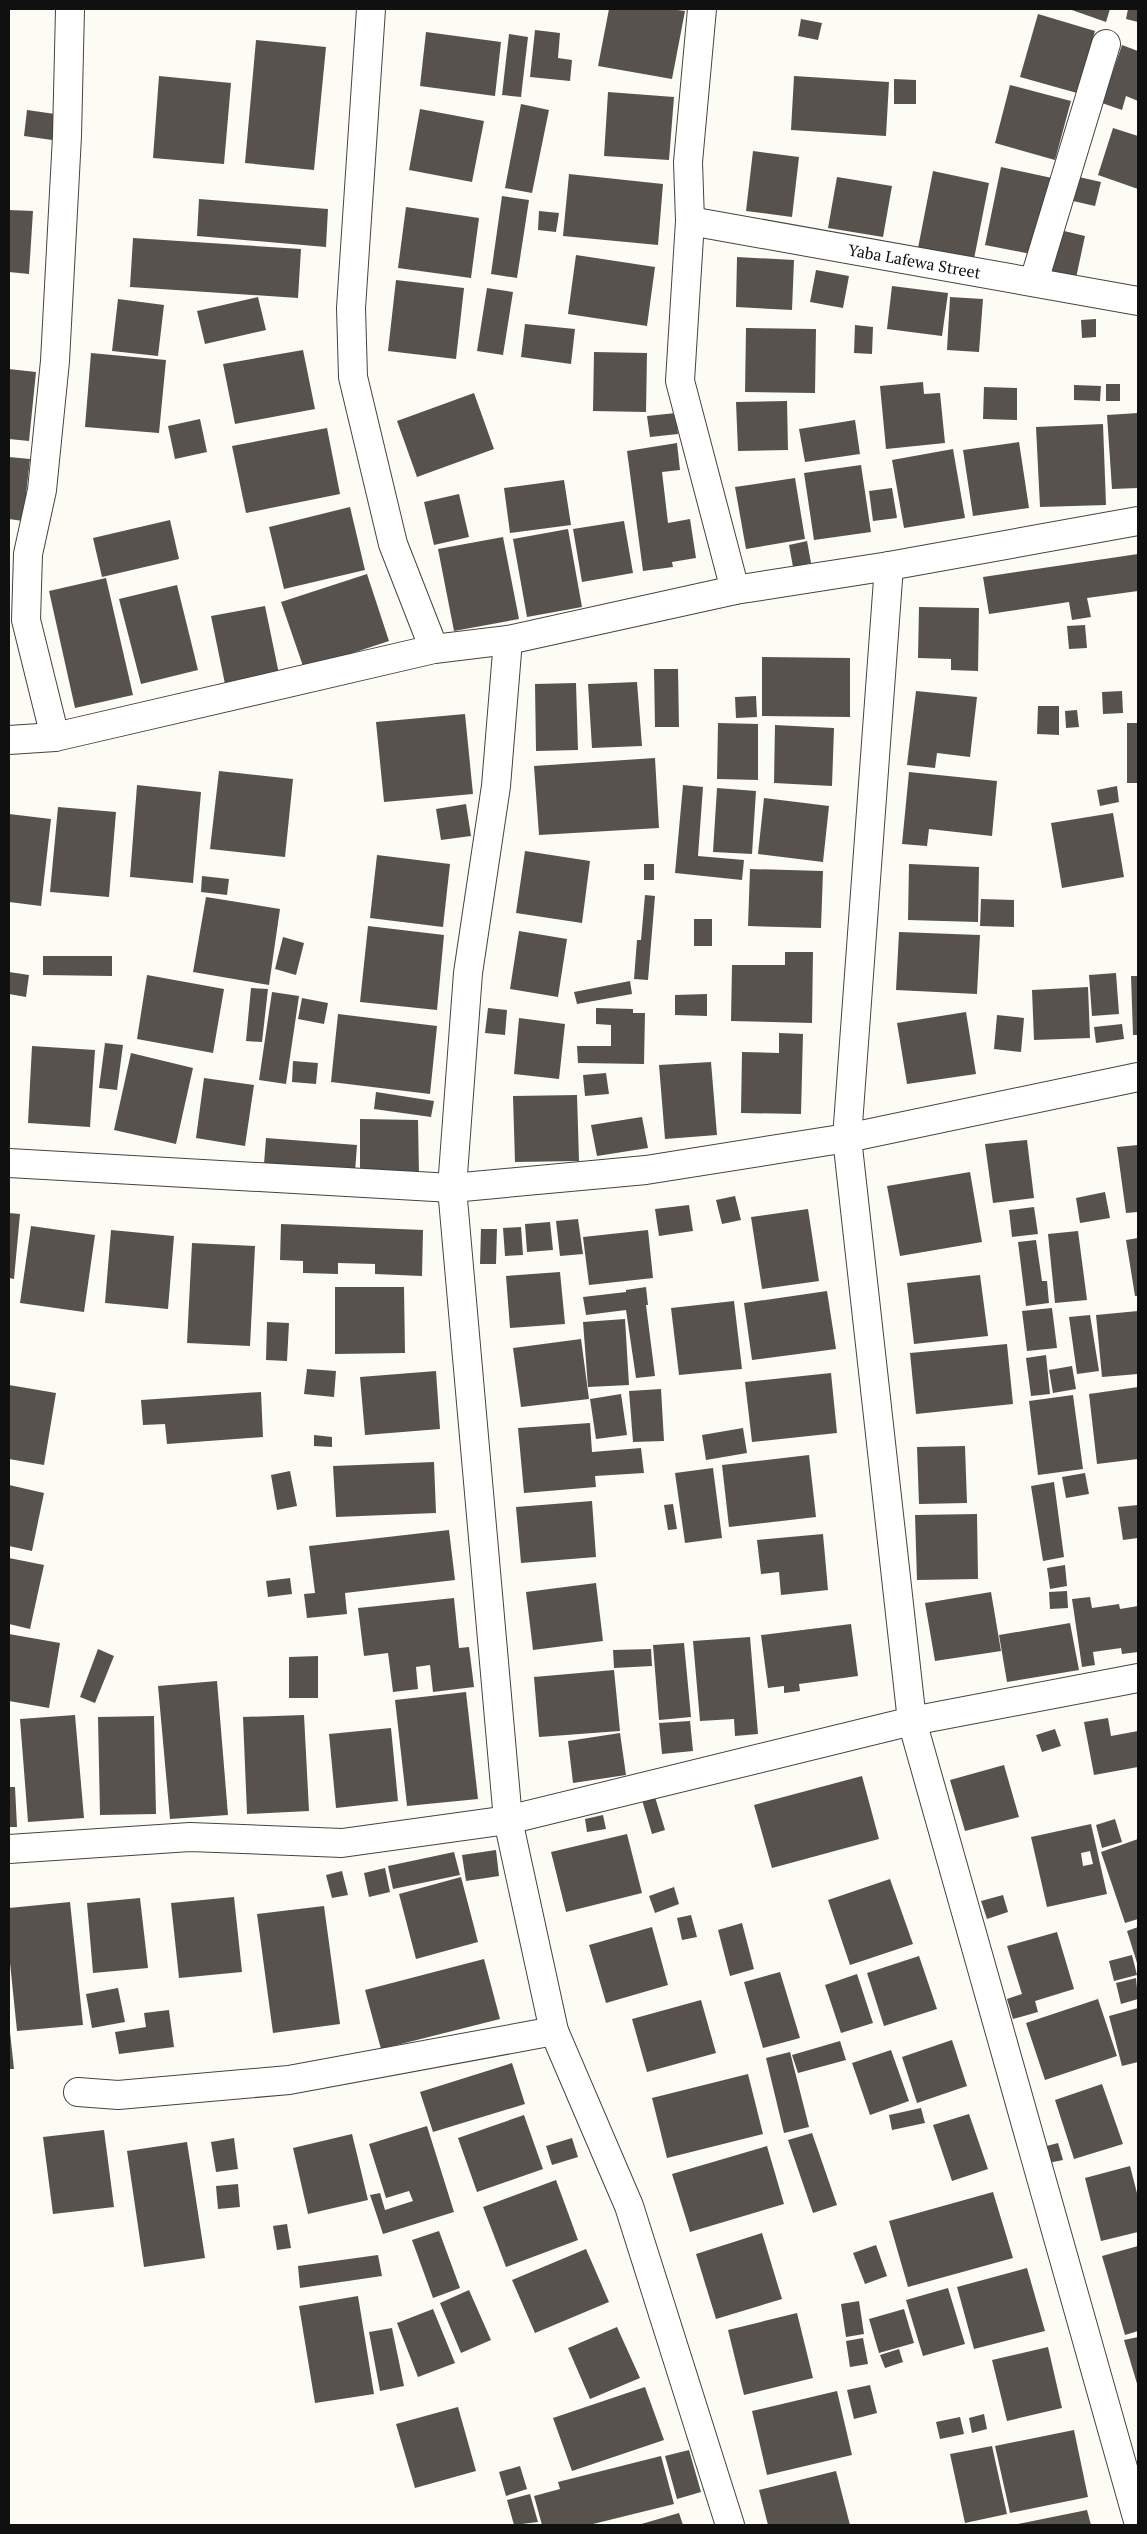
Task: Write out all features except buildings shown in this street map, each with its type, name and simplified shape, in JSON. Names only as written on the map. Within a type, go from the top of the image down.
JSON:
[{"type":"street","points":[[55,737],[26,620],[28,554],[42,490],[55,361],[68,136],[70,9]]},
{"type":"street","points":[[371,9],[351,308],[353,377],[393,544],[434,649]]},
{"type":"street","points":[[702,9],[688,162],[690,221],[680,381],[735,590]]},
{"type":"street","points":[[1034,281],[1106,44]]},
{"type":"street","name":"Yaba Lafewa Street","points":[[690,221],[1138,301]]},
{"type":"street","points":[[9,740],[55,737],[434,649],[508,640],[735,590],[889,566],[1138,521]]},
{"type":"street","points":[[889,566],[847,1138],[912,1721],[1138,2522]]},
{"type":"street","points":[[508,640],[496,786],[468,973],[452,1188],[508,1820],[554,2031],[629,2206],[730,2525]]},
{"type":"street","points":[[9,1162],[452,1188],[646,1170],[847,1138],[1138,1077]]},
{"type":"street","points":[[9,1849],[190,1837],[342,1843],[508,1820],[912,1721],[1138,1678]]},
{"type":"street","points":[[78,2092],[118,2095],[289,2080],[554,2031]]}]
